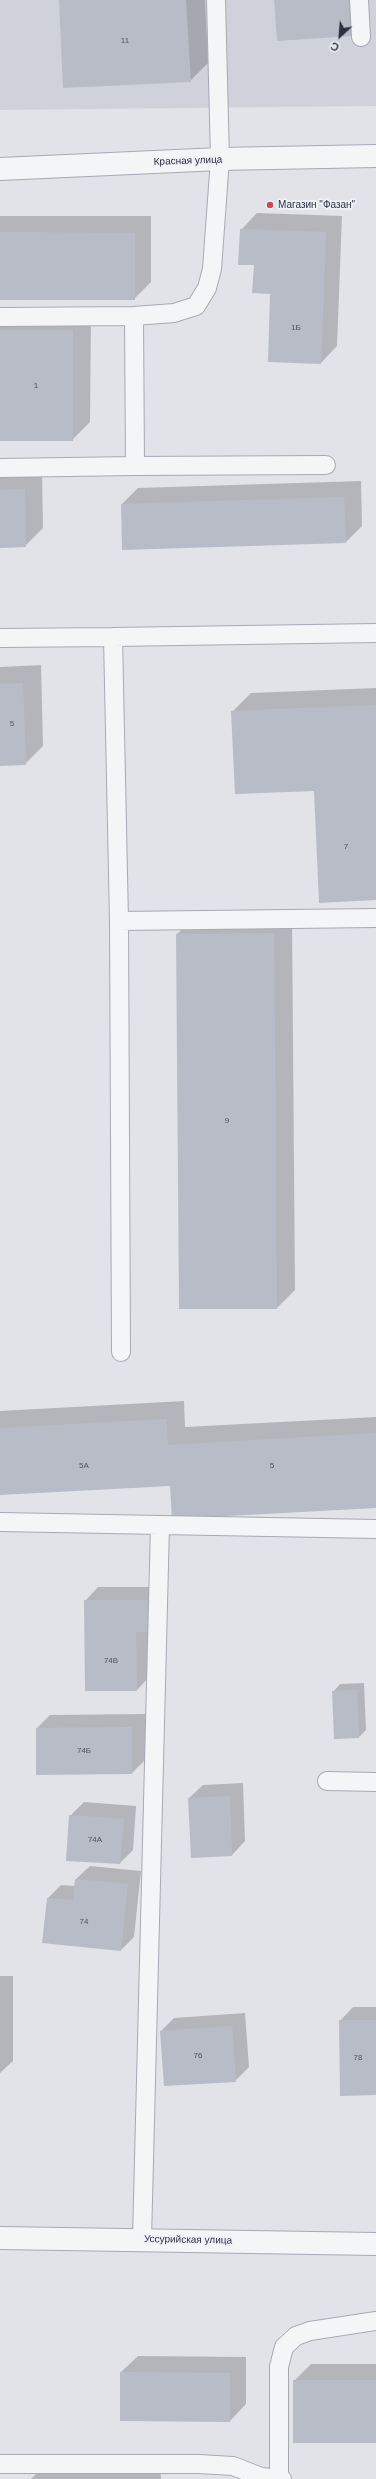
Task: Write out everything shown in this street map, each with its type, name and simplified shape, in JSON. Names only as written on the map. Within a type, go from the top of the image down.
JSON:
[{"type":"street","name":"Красная улица","points":[[0,169],[220,159],[376,156]]},
{"type":"street","name":"Уссурийская улица","points":[[0,2238],[142,2239],[376,2244]]},
{"type":"lane","points":[[0,317],[134,316],[174,313],[196,306],[207,288],[212,269],[220,159],[216,0]]},
{"type":"lane","points":[[359,0],[361,37]]},
{"type":"lane","points":[[134,316],[135,466]]},
{"type":"lane","points":[[0,468],[326,465]]},
{"type":"lane","points":[[0,638],[376,633]]},
{"type":"lane","points":[[113,637],[119,921],[121,1352]]},
{"type":"lane","points":[[119,921],[376,918]]},
{"type":"lane","points":[[0,1522],[376,1529]]},
{"type":"lane","points":[[142,2239],[160,1525]]},
{"type":"lane","points":[[327,1781],[376,1782]]},
{"type":"lane","points":[[0,2464],[199,2464],[232,2466],[261,2477],[281,2479],[279,2367],[284,2348],[296,2336],[310,2331],[376,2322]]},
{"type":"shaded area","points":[[0,0],[376,0],[376,106],[0,110]]},
{"type":"building","points":[[59,0],[186,0],[191,82],[63,88]]},
{"type":"building","points":[[274,0],[349,0],[351,36],[277,41]]},
{"type":"building","points":[[240,229],[326,232],[321,364],[268,362],[270,294],[252,293],[254,265],[238,265]]},
{"type":"building","points":[[0,232],[135,233],[135,300],[0,300]]},
{"type":"building","points":[[0,330],[73,330],[73,441],[0,441]]},
{"type":"building","points":[[25,489],[26,547],[0,548],[0,490]]},
{"type":"building","points":[[344,497],[346,543],[122,550],[121,504]]},
{"type":"building","points":[[23,683],[26,765],[0,766],[0,684]]},
{"type":"building","points":[[376,705],[376,900],[319,903],[314,791],[235,794],[231,711]]},
{"type":"building","points":[[274,933],[277,1309],[179,1309],[176,934]]},
{"type":"building","points":[[166,1419],[168,1445],[376,1433],[376,1508],[172,1519],[170,1486],[0,1495],[0,1428]]},
{"type":"building","points":[[84,1600],[148,1600],[149,1632],[136,1632],[137,1691],[85,1691]]},
{"type":"building","points":[[357,1690],[359,1738],[334,1739],[332,1691]]},
{"type":"building","points":[[132,1727],[132,1774],[36,1775],[36,1728]]},
{"type":"building","points":[[230,1796],[232,1856],[191,1858],[188,1798]]},
{"type":"building","points":[[69,1815],[124,1819],[120,1864],[66,1861]]},
{"type":"building","points":[[75,1879],[128,1884],[121,1951],[42,1943],[47,1898],[73,1900]]},
{"type":"building","points":[[339,2020],[376,2020],[376,2095],[340,2096]]},
{"type":"building","points":[[232,2026],[236,2082],[164,2086],[160,2031]]},
{"type":"building","points":[[120,2372],[230,2373],[230,2422],[120,2421]]},
{"type":"building","points":[[293,2380],[376,2380],[376,2443],[293,2443]]},
{"type":"place","name":"Магазин \"Фазан\"","points":[[270,205]]}]
